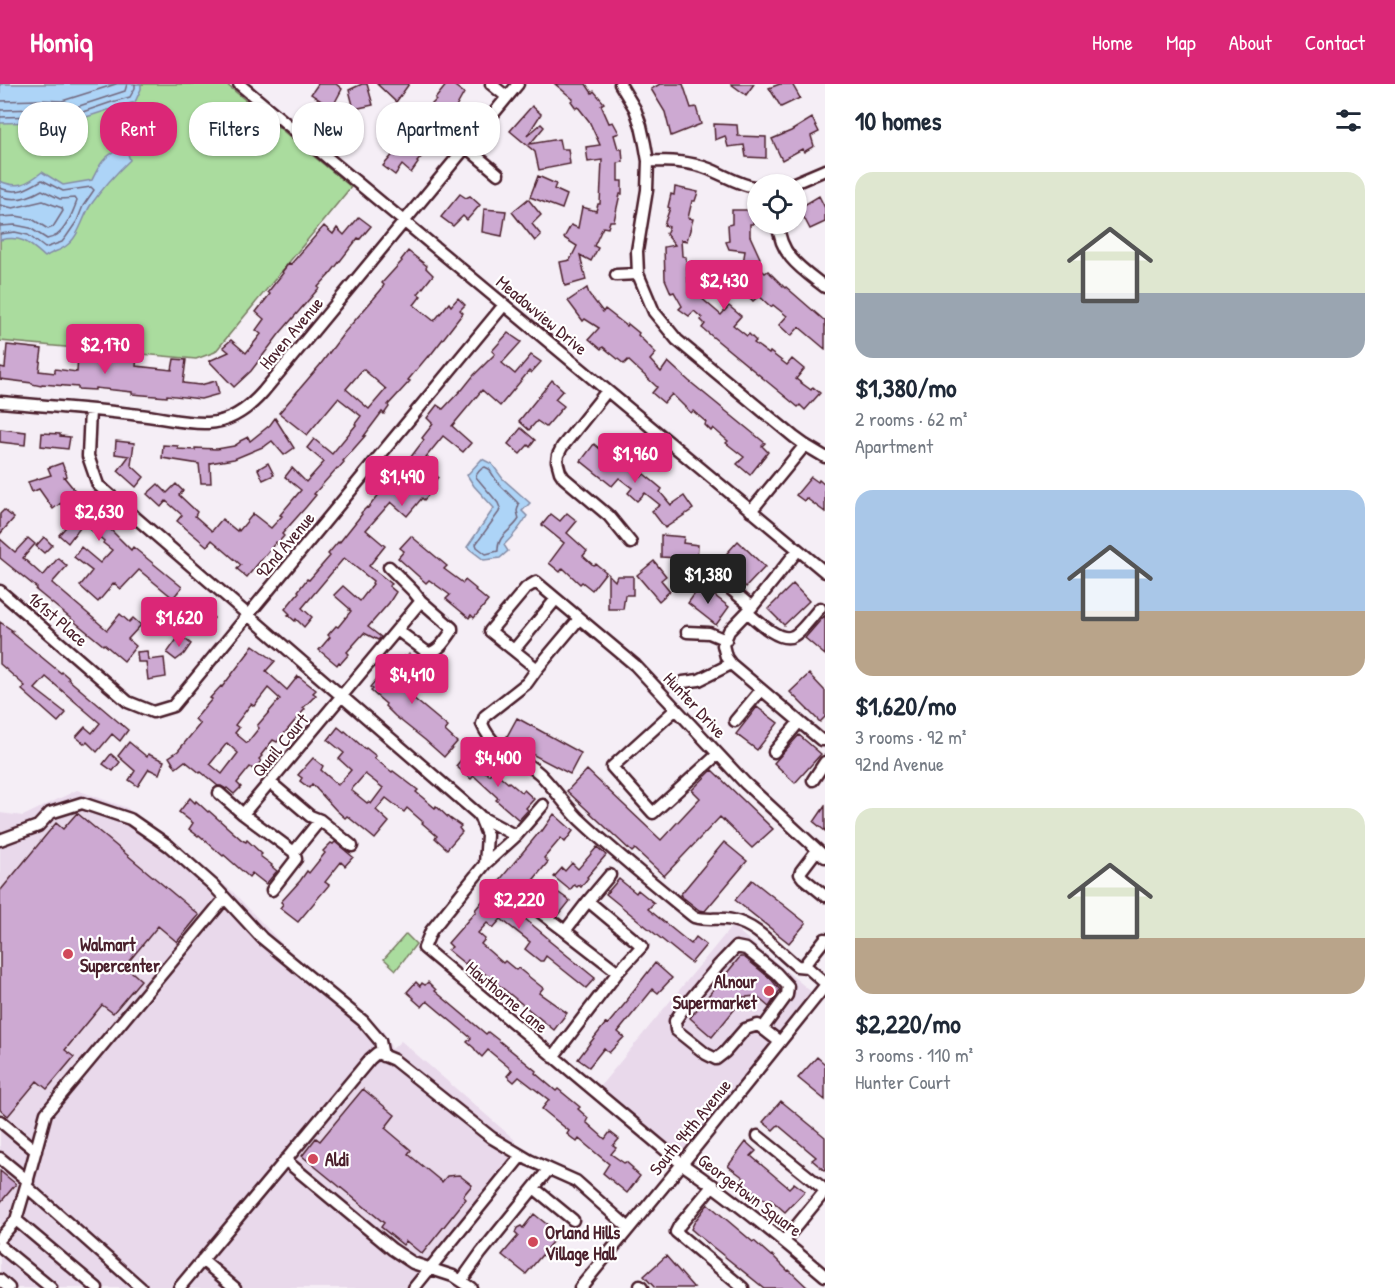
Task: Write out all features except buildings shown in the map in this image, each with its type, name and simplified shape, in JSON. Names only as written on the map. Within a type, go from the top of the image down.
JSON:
[{"type":"street","name":"Meadowview Drive","points":[[239,84],[825,572]]},
{"type":"street","points":[[491,84],[507,98]]},
{"type":"street","name":"Haven Avenue","points":[[500,106],[518,84]]},
{"type":"street","points":[[620,84],[635,109],[648,161],[647,190],[637,251],[638,274],[654,312],[678,340],[805,445],[825,457]]},
{"type":"street","name":"Haven Avenue","points":[[0,402],[201,423],[223,420],[238,414],[263,392],[459,156]]},
{"type":"street","points":[[477,156],[498,174]]},
{"type":"street","points":[[648,161],[697,165],[747,185]]},
{"type":"street","points":[[807,178],[825,171]]},
{"type":"street","points":[[780,234],[785,251],[802,269],[825,287]]},
{"type":"street","points":[[616,276],[638,274]]},
{"type":"street","name":"92nd Avenue","points":[[153,712],[173,706],[504,305]]},
{"type":"street","points":[[607,391],[562,447],[558,454],[557,466],[564,478],[609,516],[631,543]]},
{"type":"street","points":[[90,410],[88,456],[98,486],[479,815],[516,836]]},
{"type":"street","points":[[751,511],[805,445]]},
{"type":"street","points":[[798,550],[729,631],[723,645],[726,657],[731,664],[821,740],[825,740]]},
{"type":"street","points":[[389,567],[421,601],[452,628],[438,649],[428,654],[397,630]]},
{"type":"street","points":[[715,576],[776,634],[787,638],[794,636],[820,608]]},
{"type":"street","name":"Hunter Drive","points":[[514,650],[490,631],[526,588],[536,582],[635,665],[745,783],[821,854]]},
{"type":"street","name":"161st Place","points":[[0,591],[128,702],[153,712]]},
{"type":"street","points":[[537,669],[514,650],[556,599]]},
{"type":"street","name":"Quail Court","points":[[243,814],[421,601]]},
{"type":"street","points":[[579,619],[527,683],[485,716],[482,724],[490,739],[539,774],[610,848],[694,917],[705,920],[721,918],[746,924],[796,966],[807,967],[825,984]]},
{"type":"street","points":[[687,632],[709,633],[726,640]]},
{"type":"street","points":[[682,682],[699,680],[731,664]]},
{"type":"street","points":[[735,721],[761,690]]},
{"type":"street","points":[[676,709],[612,767],[653,813],[718,754]]},
{"type":"street","points":[[774,752],[799,722]]},
{"type":"street","points":[[813,780],[825,762]]},
{"type":"street","points":[[270,782],[310,816],[320,820],[352,846]]},
{"type":"street","points":[[219,793],[294,852],[296,859],[272,890]]},
{"type":"street","points":[[0,840],[38,826],[50,813],[82,803],[130,819],[169,846],[213,885],[262,938],[363,1021],[380,1041],[383,1056]]},
{"type":"street","name":"Hawthorne Lane","points":[[543,805],[516,836],[485,864],[431,931],[424,948],[681,1164]]},
{"type":"street","points":[[479,815],[487,835],[485,864]]},
{"type":"street","points":[[294,852],[320,820]]},
{"type":"street","points":[[821,854],[800,874],[825,897]]},
{"type":"street","points":[[565,931],[610,875]]},
{"type":"street","points":[[0,1238],[16,1220],[46,1113],[225,898]]},
{"type":"street","points":[[553,1057],[618,972],[642,946],[588,901]]},
{"type":"street","points":[[532,906],[618,972]]},
{"type":"street","points":[[807,967],[806,963],[825,939]]},
{"type":"street","points":[[763,1028],[787,995],[788,986],[776,973],[746,949],[736,947],[685,1006],[675,1021],[676,1030],[706,1054],[716,1059],[746,1029],[758,1025],[780,1042]]},
{"type":"street","name":"South 94th Avenue","points":[[580,1288],[825,984]]},
{"type":"street","points":[[179,1288],[377,1053],[394,1060],[492,1138],[549,1170],[576,1181],[629,1228]]},
{"type":"street","points":[[0,1121],[36,1151]]},
{"type":"street","points":[[758,1136],[825,1191],[784,1241]]},
{"type":"street","points":[[414,1288],[521,1155]]},
{"type":"street","points":[[0,1158],[141,1288]]},
{"type":"street","points":[[285,1160],[392,1249],[413,1263],[453,1276],[471,1288]]},
{"type":"street","name":"Georgetown Square","points":[[681,1164],[713,1185],[825,1276]]},
{"type":"street","points":[[461,1281],[549,1170]]},
{"type":"street","points":[[713,1185],[676,1232],[743,1288]]},
{"type":"street","points":[[534,1188],[573,1220]]},
{"type":"street","points":[[16,1220],[97,1288]]},
{"type":"street","points":[[0,1246],[51,1288]]},
{"type":"street","points":[[202,1260],[222,1284],[235,1288]]},
{"type":"street","points":[[0,1280],[9,1288]]},
{"type":"shaded area","points":[[77,790],[127,808],[232,891],[283,945],[383,1031],[392,1049],[401,1041],[515,1140],[511,1144],[522,1151],[411,1288],[0,1288],[0,813],[23,816]]},
{"type":"shaded area","points":[[732,926],[814,994],[680,1162],[597,1090]]},
{"type":"green space","points":[[0,84],[226,84],[248,102],[189,102],[189,156],[280,156],[280,128],[292,138],[292,156],[313,156],[351,187],[215,352],[196,359],[0,341]]},
{"type":"green space","points":[[406,934],[416,944],[396,970],[384,959]]},
{"type":"water","points":[[0,84],[141,84],[135,102],[100,102],[100,113],[88,116],[88,102],[18,102],[18,123],[0,123]]},
{"type":"water","points":[[129,156],[130,160],[95,200],[77,233],[66,246],[45,257],[20,239],[0,240],[0,181],[12,185],[22,184],[42,172],[63,185],[92,180],[105,158]]},
{"type":"water","points":[[482,459],[492,464],[503,479],[530,503],[522,511],[527,516],[525,520],[504,545],[508,551],[500,558],[484,560],[467,547],[494,508],[467,475]]},
{"type":"place","name":"Walmart Supercenter","points":[[68,954]]},
{"type":"place","name":"Alnour Supermarket","points":[[769,991]]},
{"type":"place","name":"Aldi","points":[[313,1159]]},
{"type":"place","name":"Orland Hills Village Hall","points":[[533,1242]]}]
